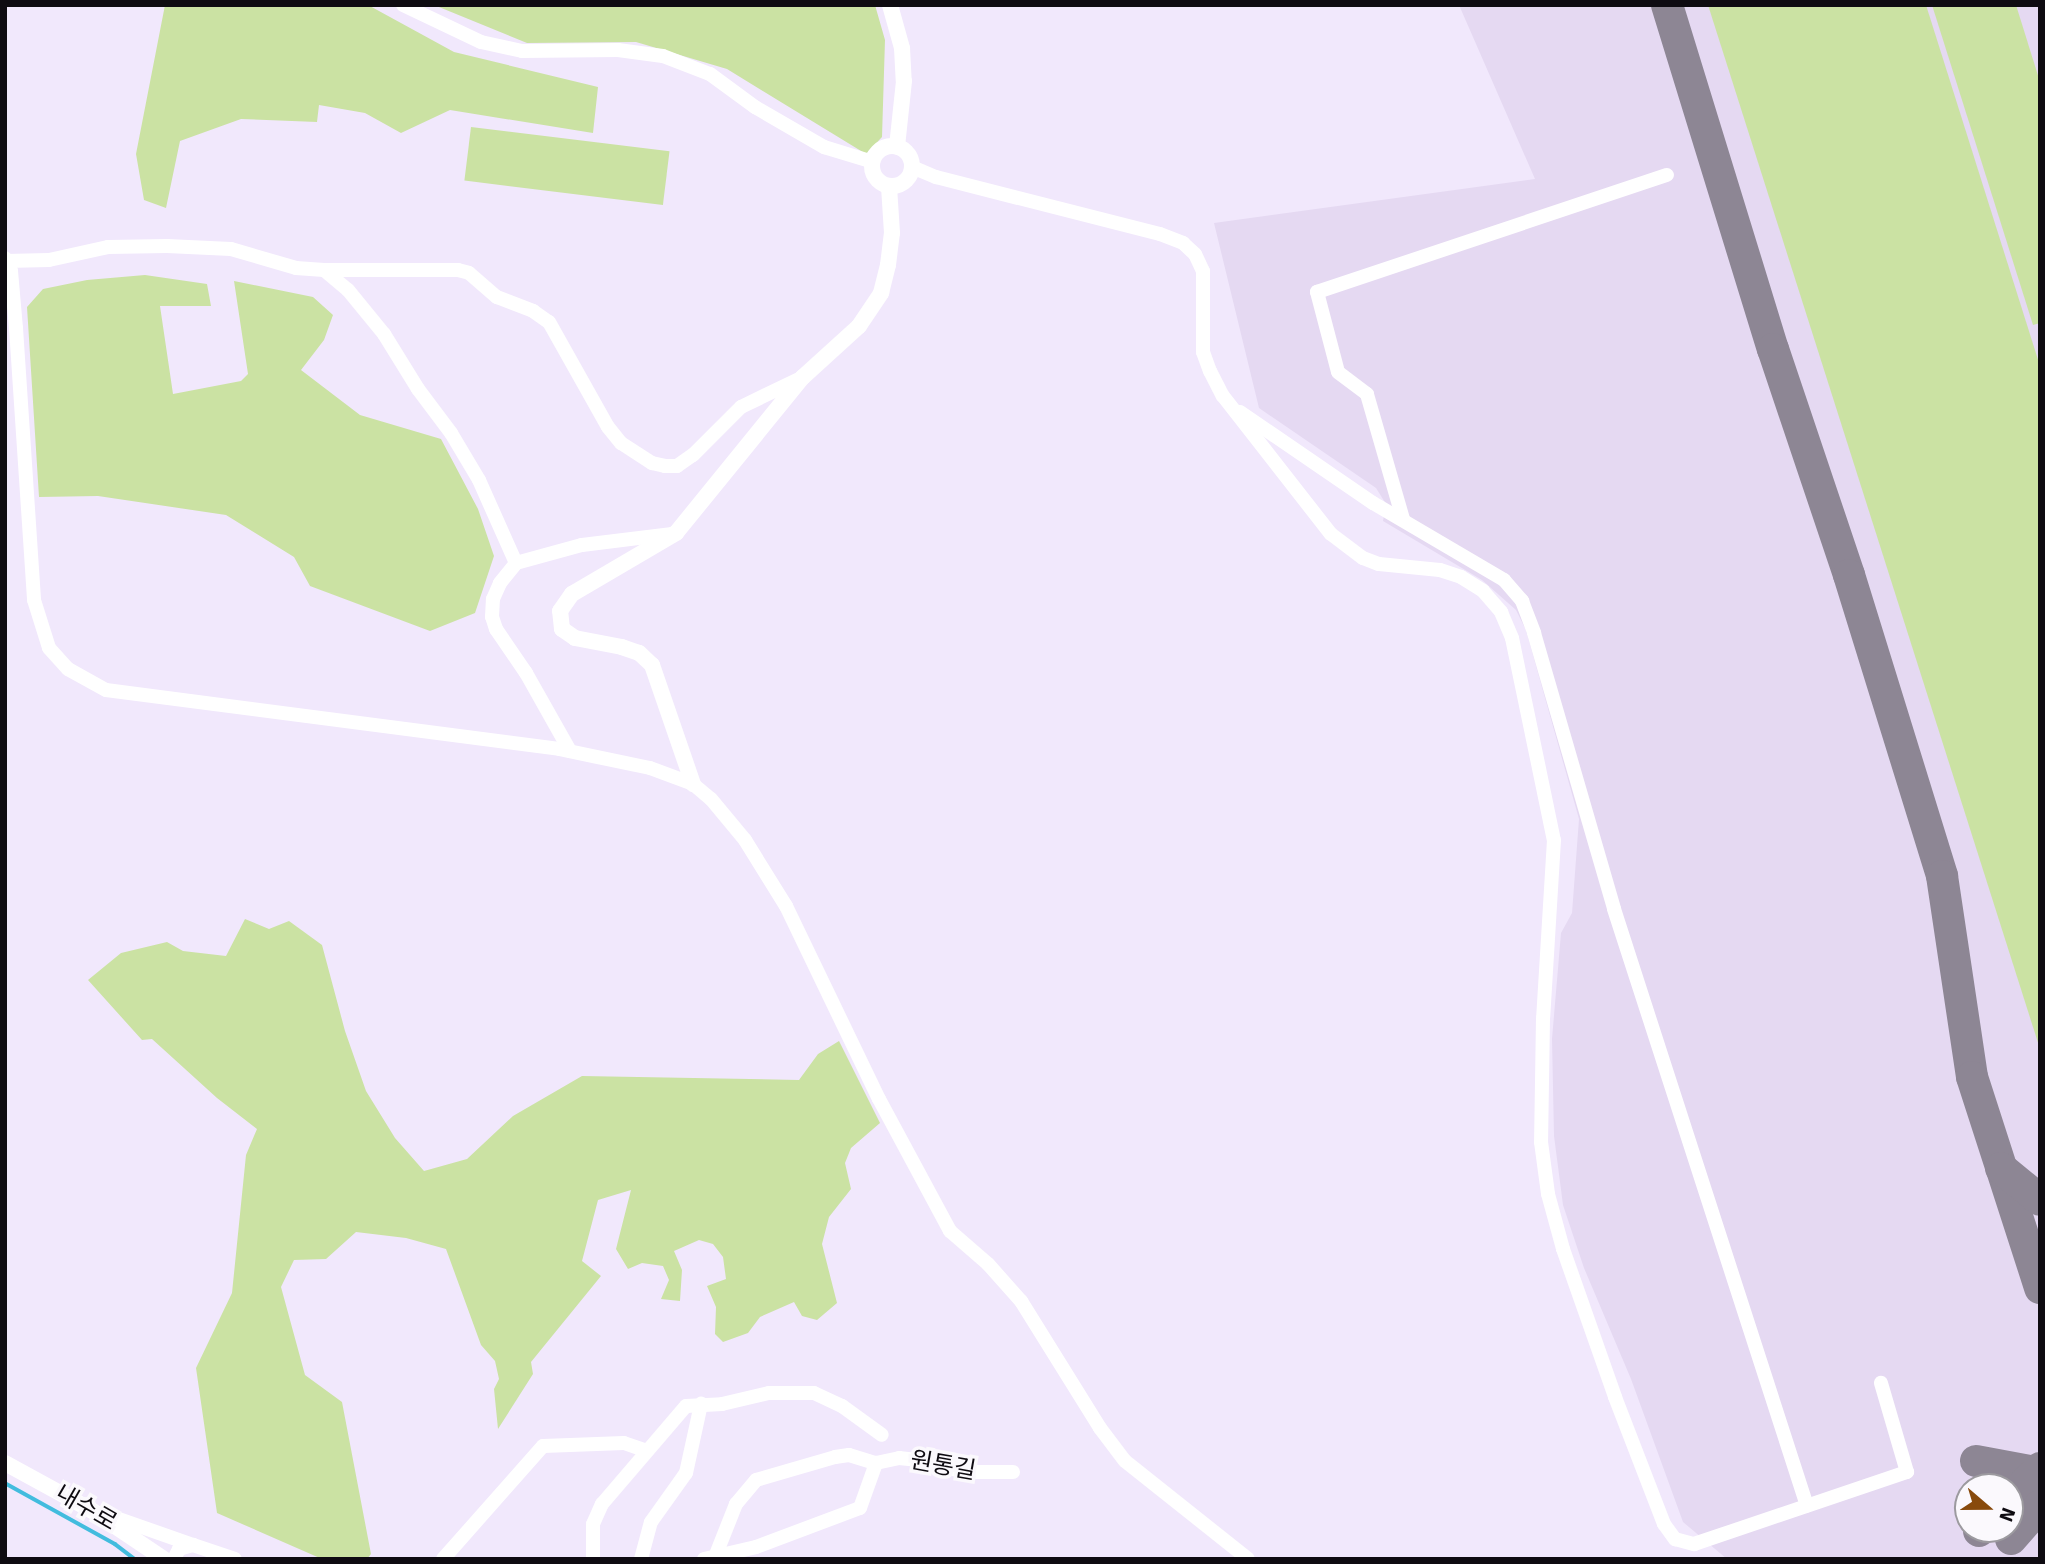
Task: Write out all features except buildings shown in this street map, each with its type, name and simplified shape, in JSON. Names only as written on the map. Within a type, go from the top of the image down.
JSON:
[{"type":"street","points":[[404,5],[481,42],[522,51],[618,50],[663,56],[710,74],[755,107],[824,147],[873,162]]},
{"type":"street","points":[[890,5],[902,48],[904,81],[897,147]]},
{"type":"street","points":[[897,147],[908,154],[912,167],[902,184],[889,186],[878,180],[873,162],[885,148],[897,147]]},
{"type":"street","points":[[912,167],[936,177],[1160,234],[1183,243],[1195,254],[1203,271],[1203,352],[1223,396],[1273,462],[1347,548],[1379,564],[1440,570],[1461,577],[1483,591],[1501,612],[1512,638],[1555,840],[1543,1018],[1541,1142],[1548,1194],[1563,1249],[1664,1524],[1675,1539],[1693,1544],[1907,1472],[1881,1383]]},
{"type":"street","points":[[1404,519],[1367,394],[1338,372],[1317,292],[1667,175]]},
{"type":"street","points":[[693,785],[652,665],[639,653],[622,647],[575,638],[562,629],[560,611],[572,594],[676,533],[803,377],[859,326],[881,293],[891,233],[889,186]]},
{"type":"street","points":[[803,377],[741,407],[693,455],[677,466],[665,466],[652,463],[621,443],[588,396],[565,347],[549,322],[533,311],[497,297],[469,273],[458,270],[296,268],[231,249],[180,247],[108,247],[49,260],[6,259],[11,271],[16,328],[34,600],[49,648],[68,669],[106,691],[570,751],[650,768],[693,785],[710,799],[745,840],[786,906],[879,1099],[950,1231],[988,1265],[1021,1301],[1100,1428],[1125,1461],[1248,1559]]},
{"type":"street","points":[[324,270],[348,290],[384,334],[418,389],[451,433],[479,480],[516,563]]},
{"type":"street","points":[[1233,408],[1373,503],[1504,580],[1522,601],[1534,633],[1614,909],[1807,1506]]},
{"type":"street","points":[[570,751],[526,673],[496,629],[492,617],[493,599],[507,570],[516,563],[582,545],[676,533]]},
{"type":"street","points":[[593,1559],[596,1516],[602,1504],[686,1406],[722,1404],[769,1393],[814,1392],[842,1406],[882,1435]]},
{"type":"street","points":[[640,1559],[651,1522],[686,1473],[701,1404]]},
{"type":"street","points":[[443,1559],[543,1447],[624,1443],[647,1451]]},
{"type":"street","points":[[710,1558],[736,1504],[756,1480],[835,1457],[849,1455],[876,1462]]},
{"type":"street","name":"원통길","points":[[710,1558],[756,1547],[860,1508],[876,1462],[899,1458],[919,1460],[964,1472],[1013,1472]]},
{"type":"street","name":"내수로","points":[[5,1463],[91,1510],[164,1559]]},
{"type":"street","points":[[91,1510],[235,1559]]},
{"type":"street","points":[[174,1559],[179,1549],[193,1545]]},
{"type":"shaded area","points":[[1459,5],[2040,5],[2040,1559],[1727,1559],[1683,1522],[1631,1379],[1584,1268],[1563,1205],[1554,1136],[1552,1039],[1561,933],[1572,913],[1579,819],[1526,630],[1516,610],[1482,580],[1383,521],[1386,504],[1376,488],[1259,408],[1214,223],[1535,179]]},
{"type":"green space","points":[[165,5],[368,5],[454,52],[598,87],[593,133],[450,110],[401,133],[365,113],[319,105],[317,122],[241,119],[180,141],[166,208],[144,200],[136,154]]},
{"type":"green space","points":[[434,5],[875,5],[885,40],[882,137],[866,154],[727,69],[636,42],[527,43]]},
{"type":"green space","points":[[1708,5],[1926,5],[2040,366],[2040,1049]]},
{"type":"green space","points":[[1932,5],[2016,5],[2040,82],[2040,323],[2033,325]]},
{"type":"green space","points":[[471,127],[670,151],[663,205],[464,181]]},
{"type":"green space","points":[[145,275],[207,284],[211,306],[160,306],[173,394],[241,381],[248,374],[234,281],[313,297],[333,315],[324,340],[301,370],[360,415],[441,439],[478,509],[494,556],[475,613],[430,631],[310,586],[294,557],[226,515],[98,496],[39,497],[27,307],[43,289],[87,280]]},
{"type":"green space","points":[[245,919],[269,929],[289,921],[322,945],[345,1031],[366,1091],[395,1138],[424,1171],[467,1159],[513,1116],[582,1076],[799,1080],[818,1054],[839,1041],[880,1123],[851,1148],[845,1163],[851,1189],[829,1217],[822,1244],[837,1303],[817,1320],[802,1316],[794,1302],[760,1317],[748,1333],[723,1342],[715,1334],[716,1307],[707,1286],[726,1279],[723,1257],[713,1244],[699,1240],[674,1251],[682,1270],[680,1301],[661,1299],[669,1280],[663,1266],[642,1263],[628,1269],[616,1249],[631,1190],[598,1200],[582,1261],[601,1276],[531,1362],[533,1374],[498,1429],[494,1389],[499,1379],[495,1361],[481,1345],[446,1249],[406,1238],[356,1232],[326,1259],[294,1260],[281,1287],[305,1375],[342,1402],[371,1554],[367,1559],[322,1559],[217,1513],[196,1368],[232,1293],[246,1155],[257,1129],[217,1098],[152,1039],[142,1040],[88,980],[121,953],[167,942],[183,951],[226,956]]},
{"type":"waterway","points":[[5,1483],[115,1544],[135,1559]]},
{"type":"taxiway","points":[[1667,5],[1773,349],[1849,575],[1942,876],[1972,1077],[2040,1288]]},
{"type":"taxiway","points":[[2001,1168],[2040,1200]]},
{"type":"taxiway","points":[[1976,1461],[2040,1473]]},
{"type":"taxiway","points":[[2024,1485],[2040,1468]]},
{"type":"taxiway","points":[[2024,1524],[2040,1506]]}]
